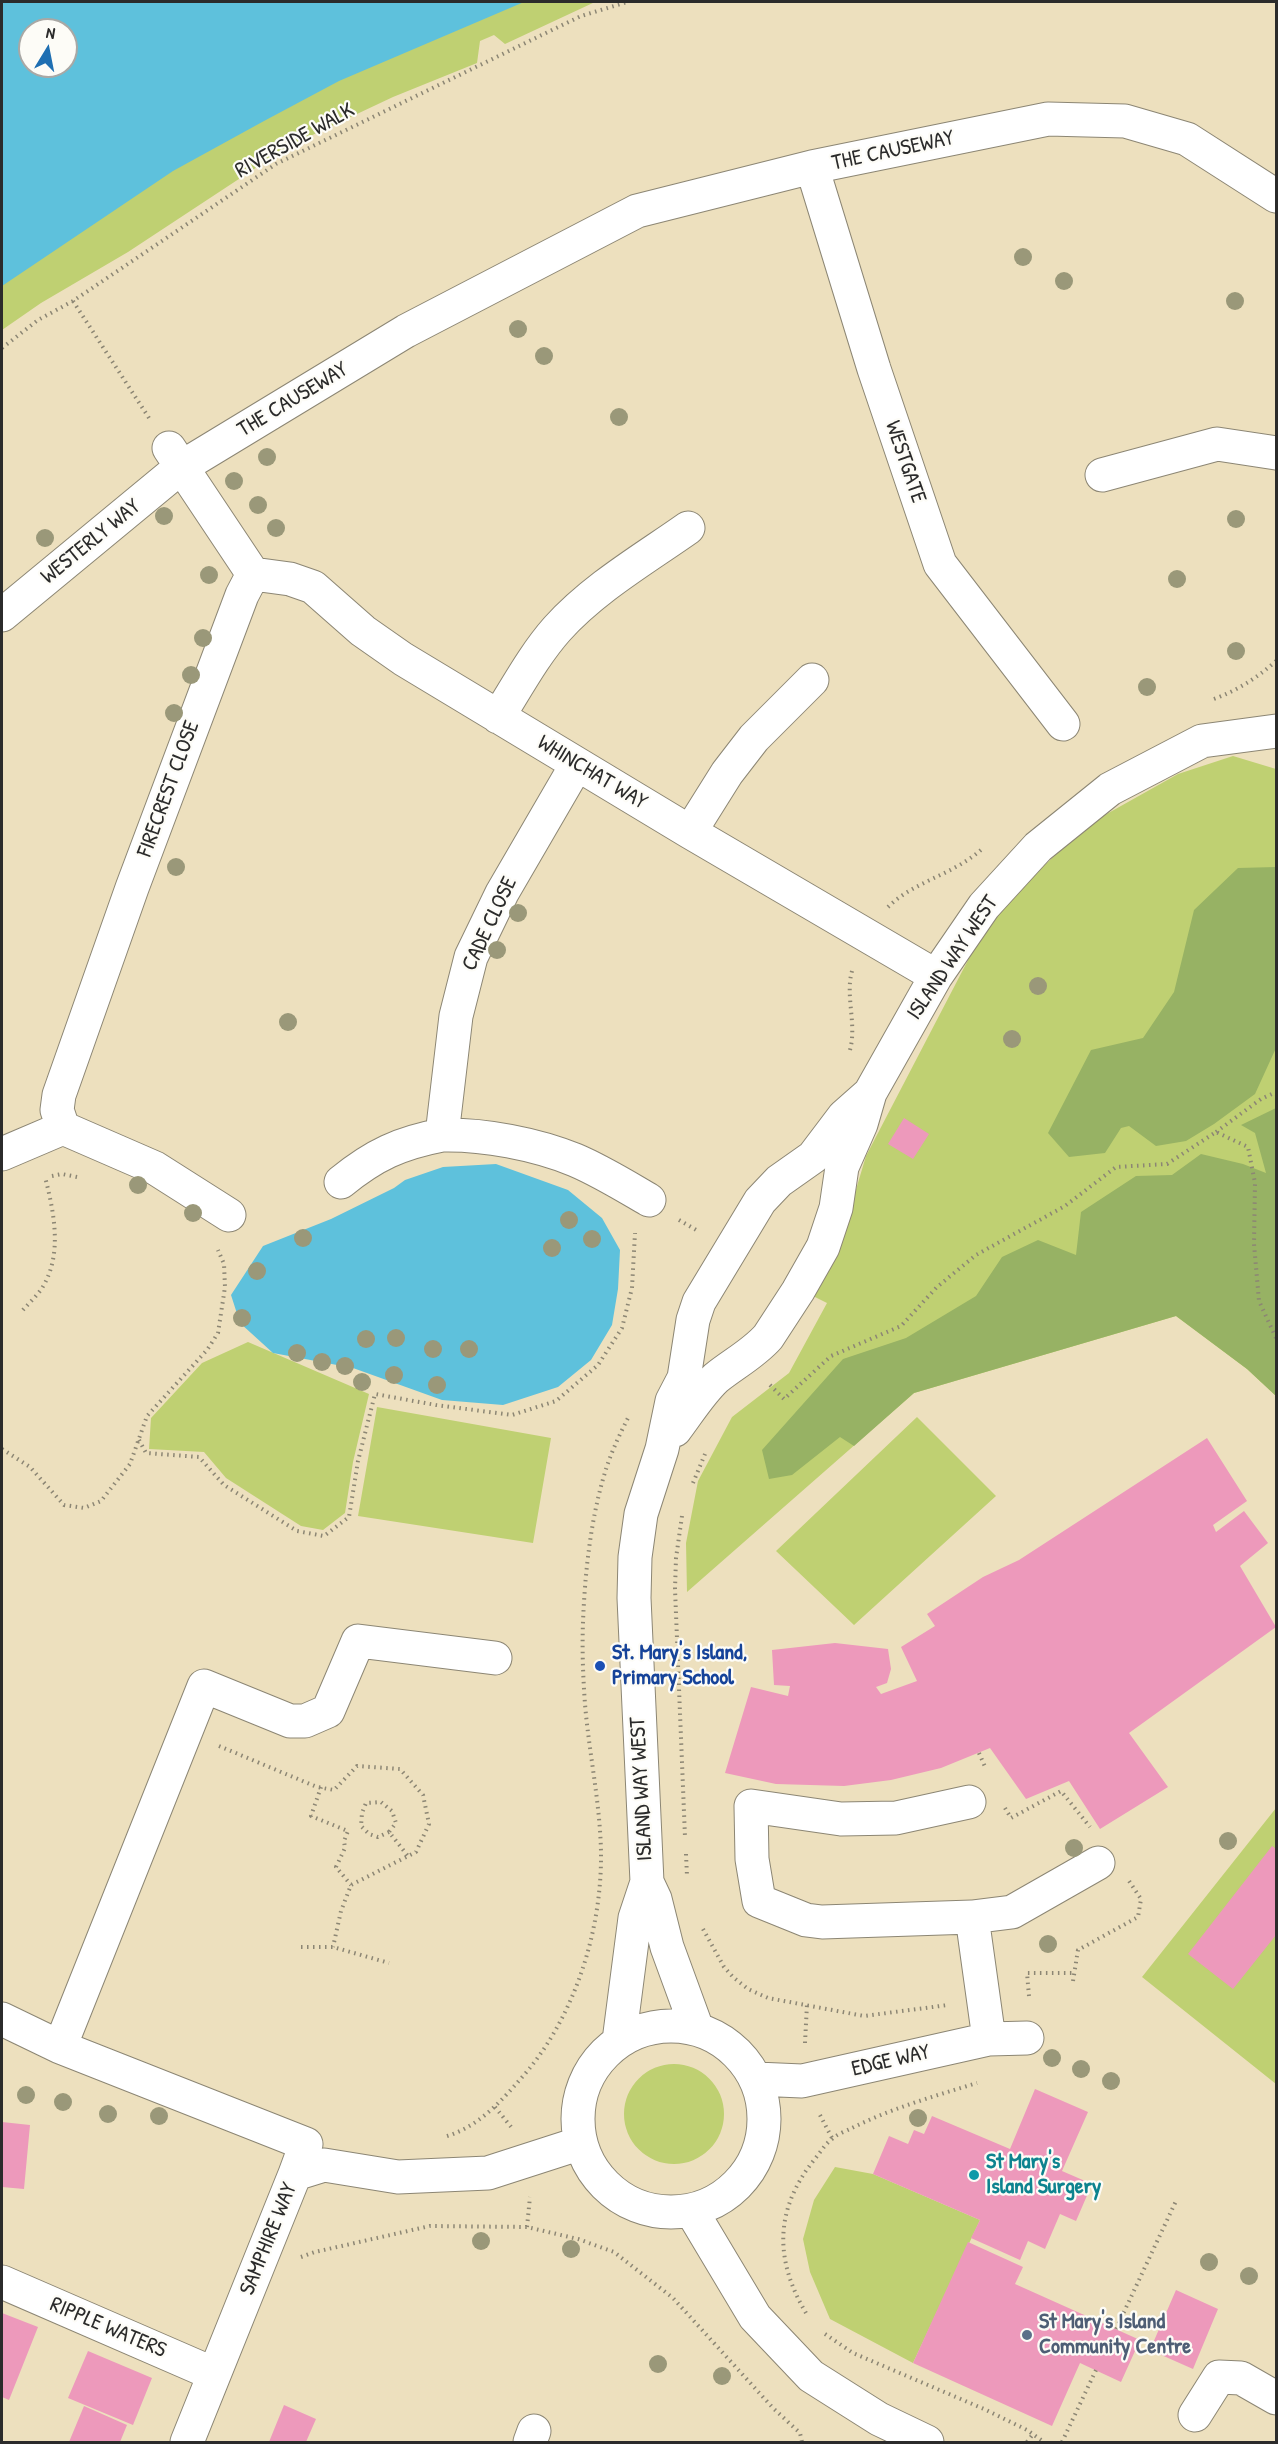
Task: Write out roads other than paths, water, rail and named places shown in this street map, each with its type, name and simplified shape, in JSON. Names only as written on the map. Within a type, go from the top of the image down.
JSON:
[{"type":"street","name":"THE CAUSEWAY","points":[[174,458],[406,332],[637,211],[812,167],[1048,119],[1125,121],[1187,139],[1276,196]]},
{"type":"street","name":"WESTGATE","points":[[812,167],[874,369],[939,564],[1063,724]]},
{"type":"street","points":[[1102,475],[1217,444],[1276,453]]},
{"type":"street","points":[[174,458],[253,574]]},
{"type":"street","name":"WESTERLY WAY","points":[[2,615],[174,458]]},
{"type":"street","points":[[498,717],[527,670],[564,622],[587,600],[688,528]]},
{"type":"street","name":"WHINCHAT WAY","points":[[253,574],[290,579],[313,587],[384,647],[690,832],[936,976]]},
{"type":"street","name":"FIRECREST CLOSE","points":[[63,1128],[57,1110],[59,1095],[136,877],[242,595],[253,574]]},
{"type":"street","points":[[690,832],[726,773],[754,738],[812,680]]},
{"type":"street","name":"ISLAND WAY WEST","points":[[662,1449],[704,1390],[762,1343],[818,1258],[836,1208],[842,1167],[861,1124],[870,1093],[936,976],[984,906],[1038,847],[1110,789],[1202,741],[1276,731]]},
{"type":"street","name":"CADE CLOSE","points":[[442,1135],[458,1004],[474,948],[498,901],[577,764]]},
{"type":"street","name":"ISLAND WAY WEST","points":[[619,2041],[635,1918],[647,1882],[634,1572],[641,1514],[662,1449],[672,1401],[687,1367],[696,1310],[711,1280],[760,1201],[779,1181],[813,1157],[844,1116],[870,1093]]},
{"type":"street","points":[[2,1154],[63,1128],[154,1168],[229,1215]]},
{"type":"street","points":[[341,1182],[380,1154],[403,1144],[442,1135],[474,1136],[551,1151],[585,1164],[652,1215]]},
{"type":"street","points":[[60,2047],[204,1686],[290,1721],[305,1721],[328,1711],[358,1641],[495,1658]]},
{"type":"street","points":[[969,1802],[896,1818],[841,1819],[751,1806],[752,1858],[759,1901],[806,1920],[822,1922],[972,1917],[1012,1912],[1098,1863]]},
{"type":"street","name":"ISLAND WAY WEST","points":[[647,1882],[655,1899],[667,1947],[697,2029]]},
{"type":"street","points":[[972,1917],[989,2039]]},
{"type":"street","points":[[14,2025],[60,2047],[306,2144],[295,2174]]},
{"type":"street","points":[[670,2025],[697,2029],[721,2040],[741,2057],[756,2079],[764,2106],[763,2133],[755,2160],[739,2183],[717,2200],[691,2210],[662,2211],[635,2205],[611,2190],[592,2169],[581,2143],[578,2115],[584,2086],[598,2061],[619,2041],[643,2030],[670,2025]]},
{"type":"street","name":"EDGE WAY","points":[[756,2079],[802,2081],[989,2039],[1027,2038]]},
{"type":"street","name":"SAMPHIRE WAY","points":[[187,2442],[295,2174],[324,2165],[398,2177],[488,2173],[581,2143]]},
{"type":"street","points":[[691,2210],[755,2317],[811,2376],[874,2431],[927,2442]]},
{"type":"street","name":"RIPPLE WATERS","points":[[2,2282],[214,2374]]},
{"type":"street","points":[[1195,2415],[1219,2377],[1241,2378],[1276,2398]]},
{"type":"water","points":[[2,2],[524,2],[339,81],[173,171],[2,286]]},
{"type":"water","points":[[496,1164],[568,1190],[602,1218],[620,1250],[618,1289],[612,1325],[591,1360],[558,1387],[503,1405],[442,1400],[353,1368],[273,1353],[240,1323],[231,1295],[263,1246],[331,1219],[394,1188],[405,1180],[443,1167]]},
{"type":"place","name":"St. Mary's Island, Primary School","points":[[600,1666]]},
{"type":"place","name":"St Mary's Island Surgery","points":[[974,2175]]},
{"type":"place","name":"St Mary's Island Community Centre","points":[[1027,2335]]}]
